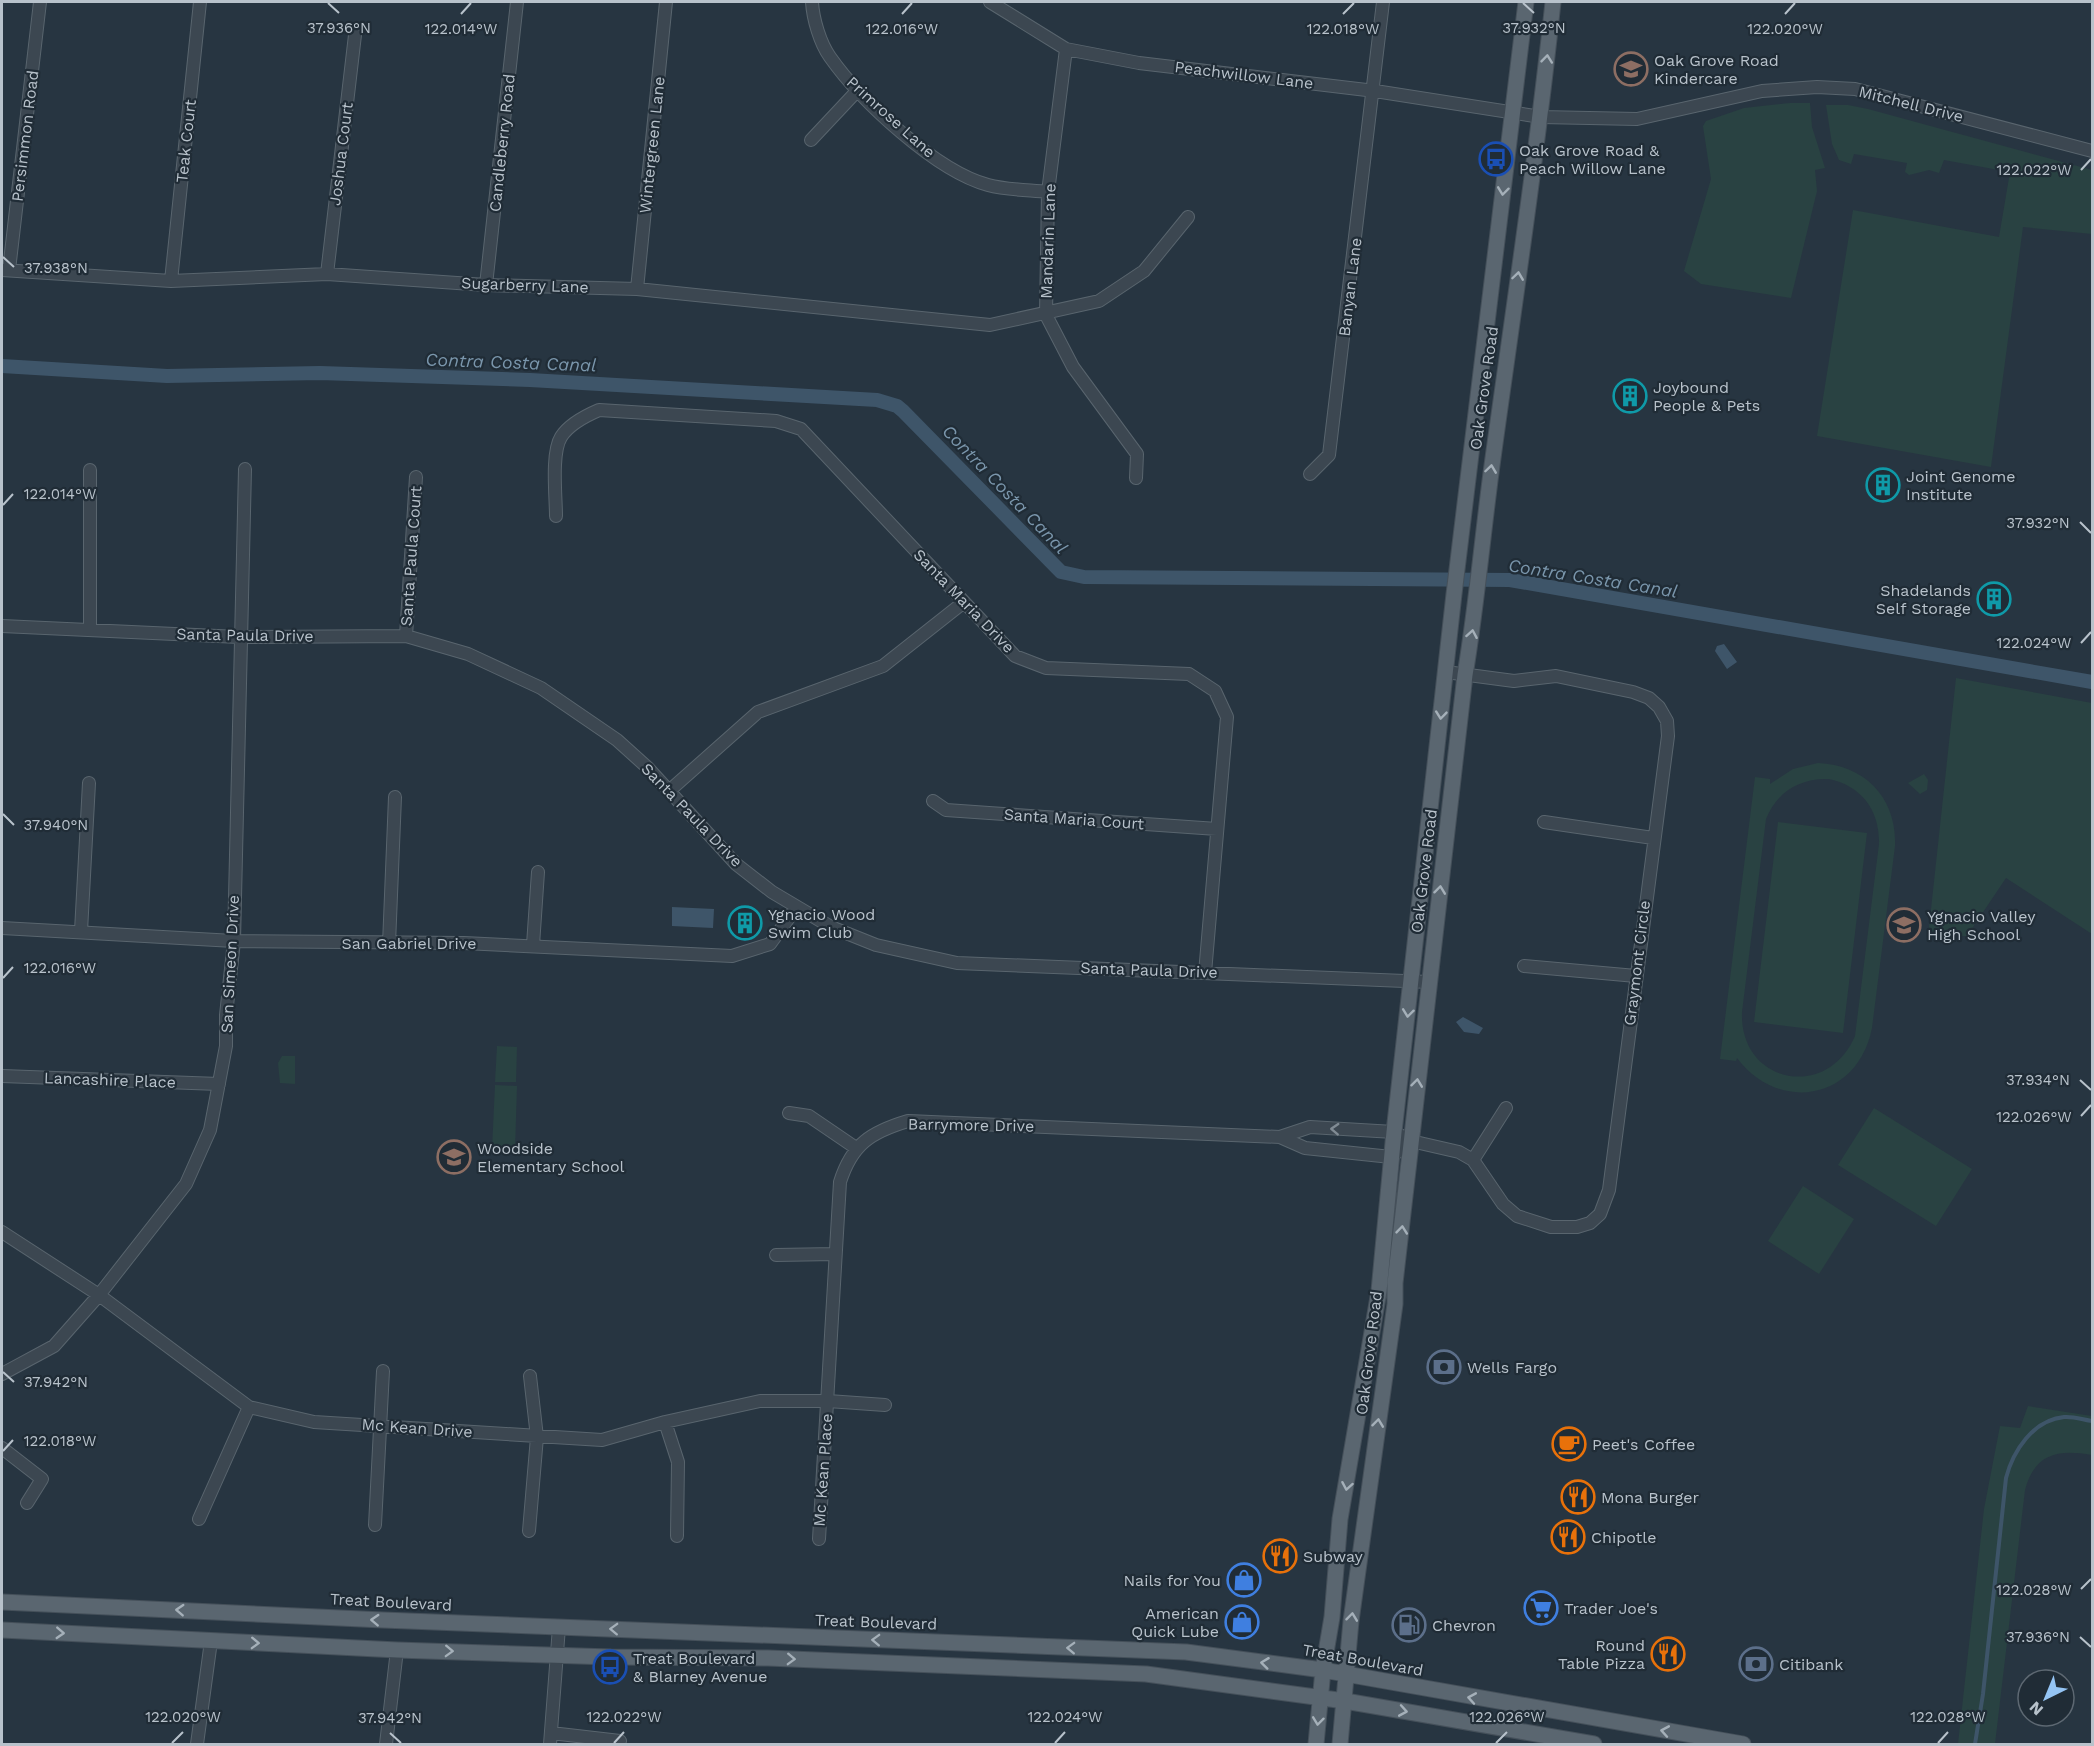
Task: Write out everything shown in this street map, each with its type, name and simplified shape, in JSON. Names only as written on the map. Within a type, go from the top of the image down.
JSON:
[{"type":"main road","name":"Oak Grove Road","points":[[1316,1744],[1323,1670],[1332,1617],[1340,1519],[1378,1291],[1454,594],[1526,2]]},
{"type":"main road","name":"Oak Grove Road","points":[[1340,1744],[1346,1701],[1351,1621],[1395,1304],[1395,1283],[1465,675],[1541,117],[1553,2]]},
{"type":"main road","points":[[1470,476],[1475,480],[1480,491],[1475,541],[1476,546],[1482,548]]},
{"type":"main road","name":"Treat Boulevard","points":[[2,1602],[1186,1652],[1323,1670],[1743,1744]]},
{"type":"main road","points":[[2,1630],[397,1650],[611,1657],[768,1658],[1146,1674],[1346,1701],[1594,1744]]},
{"type":"street","name":"Persimmon Road","points":[[5,270],[40,2]]},
{"type":"street","name":"Teak Court","points":[[171,282],[200,2]]},
{"type":"street","name":"Candleberry Road","points":[[486,285],[517,2]]},
{"type":"street","name":"Wintergreen Lane","points":[[637,289],[666,2]]},
{"type":"street","name":"Primrose Lane","points":[[812,2],[813,15],[828,56],[858,91],[924,151],[955,171],[989,185],[1047,192]]},
{"type":"street","name":"Peachwillow Lane","points":[[990,2],[1066,49],[1139,63],[1375,91],[1512,112]]},
{"type":"street","name":"Banyan Lane","points":[[1310,474],[1329,455],[1375,91],[1383,2]]},
{"type":"street","name":"Joshua Court","points":[[327,274],[356,35]]},
{"type":"street","name":"Mandarin Lane","points":[[1066,49],[1047,192],[1046,315],[1073,367],[1137,454],[1136,478]]},
{"type":"street","name":"Mitchell Drive","points":[[1512,112],[1541,117],[1637,119],[1762,91],[1817,87],[1845,88],[2092,151]]},
{"type":"street","points":[[811,140],[858,91]]},
{"type":"street","name":"Sugarberry Lane","points":[[5,270],[171,282],[327,274],[486,285],[637,289],[990,325],[1099,302],[1144,271],[1188,217]]},
{"type":"street","name":"Santa Maria Drive","points":[[556,516],[556,456],[561,437],[579,419],[599,410],[776,421],[801,429],[1015,656],[1046,668],[1189,674],[1215,691],[1227,717],[1205,973]]},
{"type":"street","name":"San Simeon Drive","points":[[2,1374],[54,1346],[99,1295],[186,1184],[210,1130],[226,1046],[226,1015],[234,941],[239,637],[245,469]]},
{"type":"street","points":[[90,470],[90,628]]},
{"type":"street","name":"Santa Paula Court","points":[[405,636],[416,477]]},
{"type":"street","points":[[669,790],[758,712],[883,666],[964,602]]},
{"type":"street","name":"Santa Paula Drive","points":[[2,626],[90,628],[239,637],[405,636],[468,654],[541,688],[617,740],[669,790],[736,864],[796,908],[831,927],[876,945],[957,963],[1429,982]]},
{"type":"street","name":"Graymont Circle","points":[[1446,672],[1514,681],[1556,676],[1649,698],[1659,707],[1666,721],[1668,736],[1653,838],[1610,1190],[1600,1214],[1590,1223],[1577,1227],[1551,1227],[1534,1224],[1517,1216],[1503,1204],[1473,1160]]},
{"type":"street","points":[[81,931],[89,783]]},
{"type":"street","points":[[389,944],[395,798]]},
{"type":"street","name":"Santa Maria Court","points":[[933,801],[946,810],[1217,829]]},
{"type":"street","points":[[1544,822],[1653,838]]},
{"type":"street","points":[[533,945],[538,872]]},
{"type":"street","name":"San Gabriel Drive","points":[[2,928],[234,941],[533,945],[732,956],[770,944],[796,908]]},
{"type":"street","points":[[1524,966],[1636,976]]},
{"type":"street","name":"Lancashire Place","points":[[2,1076],[219,1084]]},
{"type":"street","points":[[1391,1157],[1411,1142],[1459,1152],[1473,1160],[1506,1108]]},
{"type":"street","points":[[789,1113],[809,1116],[856,1148]]},
{"type":"street","name":"Barrymore Drive","points":[[828,1401],[840,1182],[846,1162],[856,1148],[880,1129],[908,1120],[1280,1137],[1310,1127],[1394,1132],[1411,1142]]},
{"type":"street","name":"Barrymore Drive","points":[[1280,1137],[1305,1148],[1391,1157]]},
{"type":"street","name":"Mc Kean Drive","points":[[2,1232],[99,1295],[249,1407],[314,1422],[602,1440],[665,1422],[760,1401],[828,1401],[885,1405]]},
{"type":"street","points":[[776,1255],[835,1254]]},
{"type":"street","points":[[375,1526],[383,1371]]},
{"type":"street","points":[[529,1531],[537,1437],[530,1376]]},
{"type":"street","name":"Mc Kean Place","points":[[819,1539],[828,1401]]},
{"type":"street","points":[[199,1519],[249,1407]]},
{"type":"street","points":[[665,1422],[678,1462],[677,1536]]},
{"type":"street","points":[[2,1448],[42,1479],[27,1503]]},
{"type":"street","points":[[559,1627],[559,1654],[550,1739],[620,1742]]},
{"type":"street","points":[[197,1744],[211,1641]]},
{"type":"street","points":[[386,1744],[397,1650]]},
{"type":"green space","points":[[1810,103],[1812,127],[1825,168],[1815,170],[1817,191],[1791,298],[1701,284],[1684,271],[1711,179],[1703,126],[1706,121],[1744,108]]},
{"type":"green space","points":[[1826,105],[1848,105],[1868,109],[2092,170],[2092,234],[2023,227],[1991,467],[1817,436],[1853,210],[1999,237],[2010,172],[1944,160],[1939,173],[1929,170],[1909,175],[1905,172],[1907,163],[1854,154],[1851,164],[1839,160],[1832,144]]},
{"type":"green space","points":[[1956,678],[2092,703],[2092,934],[2006,878],[1967,936],[1928,937]]},
{"type":"green space","points":[[1818,763],[1835,765],[1864,777],[1884,799],[1894,829],[1895,846],[1872,1028],[1864,1052],[1851,1071],[1834,1084],[1815,1091],[1794,1092],[1774,1087],[1754,1076],[1737,1058],[1736,1061],[1720,1059],[1755,777],[1770,779],[1770,784],[1793,769]],"holes":[[[1818,779],[1841,782],[1851,787],[1867,802],[1876,821],[1879,844],[1855,1036],[1842,1057],[1825,1070],[1806,1076],[1787,1075],[1769,1068],[1754,1055],[1745,1036],[1742,1012],[1766,819],[1776,801],[1790,788]]]},
{"type":"green space","points":[[1924,774],[1928,780],[1927,790],[1920,794],[1908,783]]},
{"type":"green space","points":[[1778,822],[1867,833],[1843,1033],[1754,1022]]},
{"type":"green space","points":[[497,1046],[517,1047],[516,1082],[495,1082]]},
{"type":"green space","points":[[282,1056],[295,1056],[295,1084],[280,1083],[278,1063]]},
{"type":"green space","points":[[495,1085],[517,1086],[515,1150],[492,1149]]},
{"type":"green space","points":[[1874,1108],[1972,1169],[1936,1226],[1838,1165]]},
{"type":"green space","points":[[1803,1186],[1854,1219],[1819,1274],[1768,1241]]},
{"type":"green space","points":[[2028,1406],[2092,1416],[2092,1455],[2069,1453],[2050,1456],[2035,1468],[2029,1478],[2025,1490],[1995,1744],[1958,1744],[1984,1509],[2000,1426],[2020,1428]]},
{"type":"water","points":[[1724,644],[1737,662],[1727,669],[1715,651],[1717,646]]},
{"type":"water","points":[[672,907],[714,909],[713,928],[672,926]]},
{"type":"water","points":[[1463,1017],[1483,1028],[1479,1034],[1464,1032],[1456,1022]]},
{"type":"waterway","name":"Contra Costa Canal","points":[[2,366],[167,376],[320,373],[530,380],[877,400],[897,406],[903,411],[1061,572],[1084,577],[1510,580],[2092,682]]},
{"type":"waterway","points":[[1975,1744],[1983,1694],[2006,1478],[2009,1468],[2019,1448],[2034,1430],[2043,1424],[2064,1417],[2092,1421]]},
{"type":"place","name":"Oak Grove Road Kindercare","points":[[1631,69]]},
{"type":"place","name":"Oak Grove Road & Peach Willow Lane","points":[[1496,159]]},
{"type":"place","name":"Joybound People & Pets","points":[[1630,396]]},
{"type":"place","name":"Joint Genome Institute","points":[[1883,485]]},
{"type":"place","name":"Shadelands Self Storage","points":[[1994,599]]},
{"type":"place","name":"Ygnacio Wood Swim Club","points":[[745,923]]},
{"type":"place","name":"Ygnacio Valley High School","points":[[1904,925]]},
{"type":"place","name":"Woodside Elementary School","points":[[454,1157]]},
{"type":"place","name":"Wells Fargo","points":[[1444,1367]]},
{"type":"place","name":"Peet's Coffee","points":[[1569,1444]]},
{"type":"place","name":"Mona Burger","points":[[1578,1497]]},
{"type":"place","name":"Chipotle","points":[[1568,1537]]},
{"type":"place","name":"Subway","points":[[1280,1556]]},
{"type":"place","name":"Nails for You","points":[[1244,1580]]},
{"type":"place","name":"Trader Joe's","points":[[1541,1608]]},
{"type":"place","name":"American Quick Lube","points":[[1242,1622]]},
{"type":"place","name":"Chevron","points":[[1409,1625]]},
{"type":"place","name":"Round Table Pizza","points":[[1668,1654]]},
{"type":"place","name":"Citibank","points":[[1756,1664]]},
{"type":"place","name":"Treat Boulevard & Blarney Avenue","points":[[610,1667]]}]
